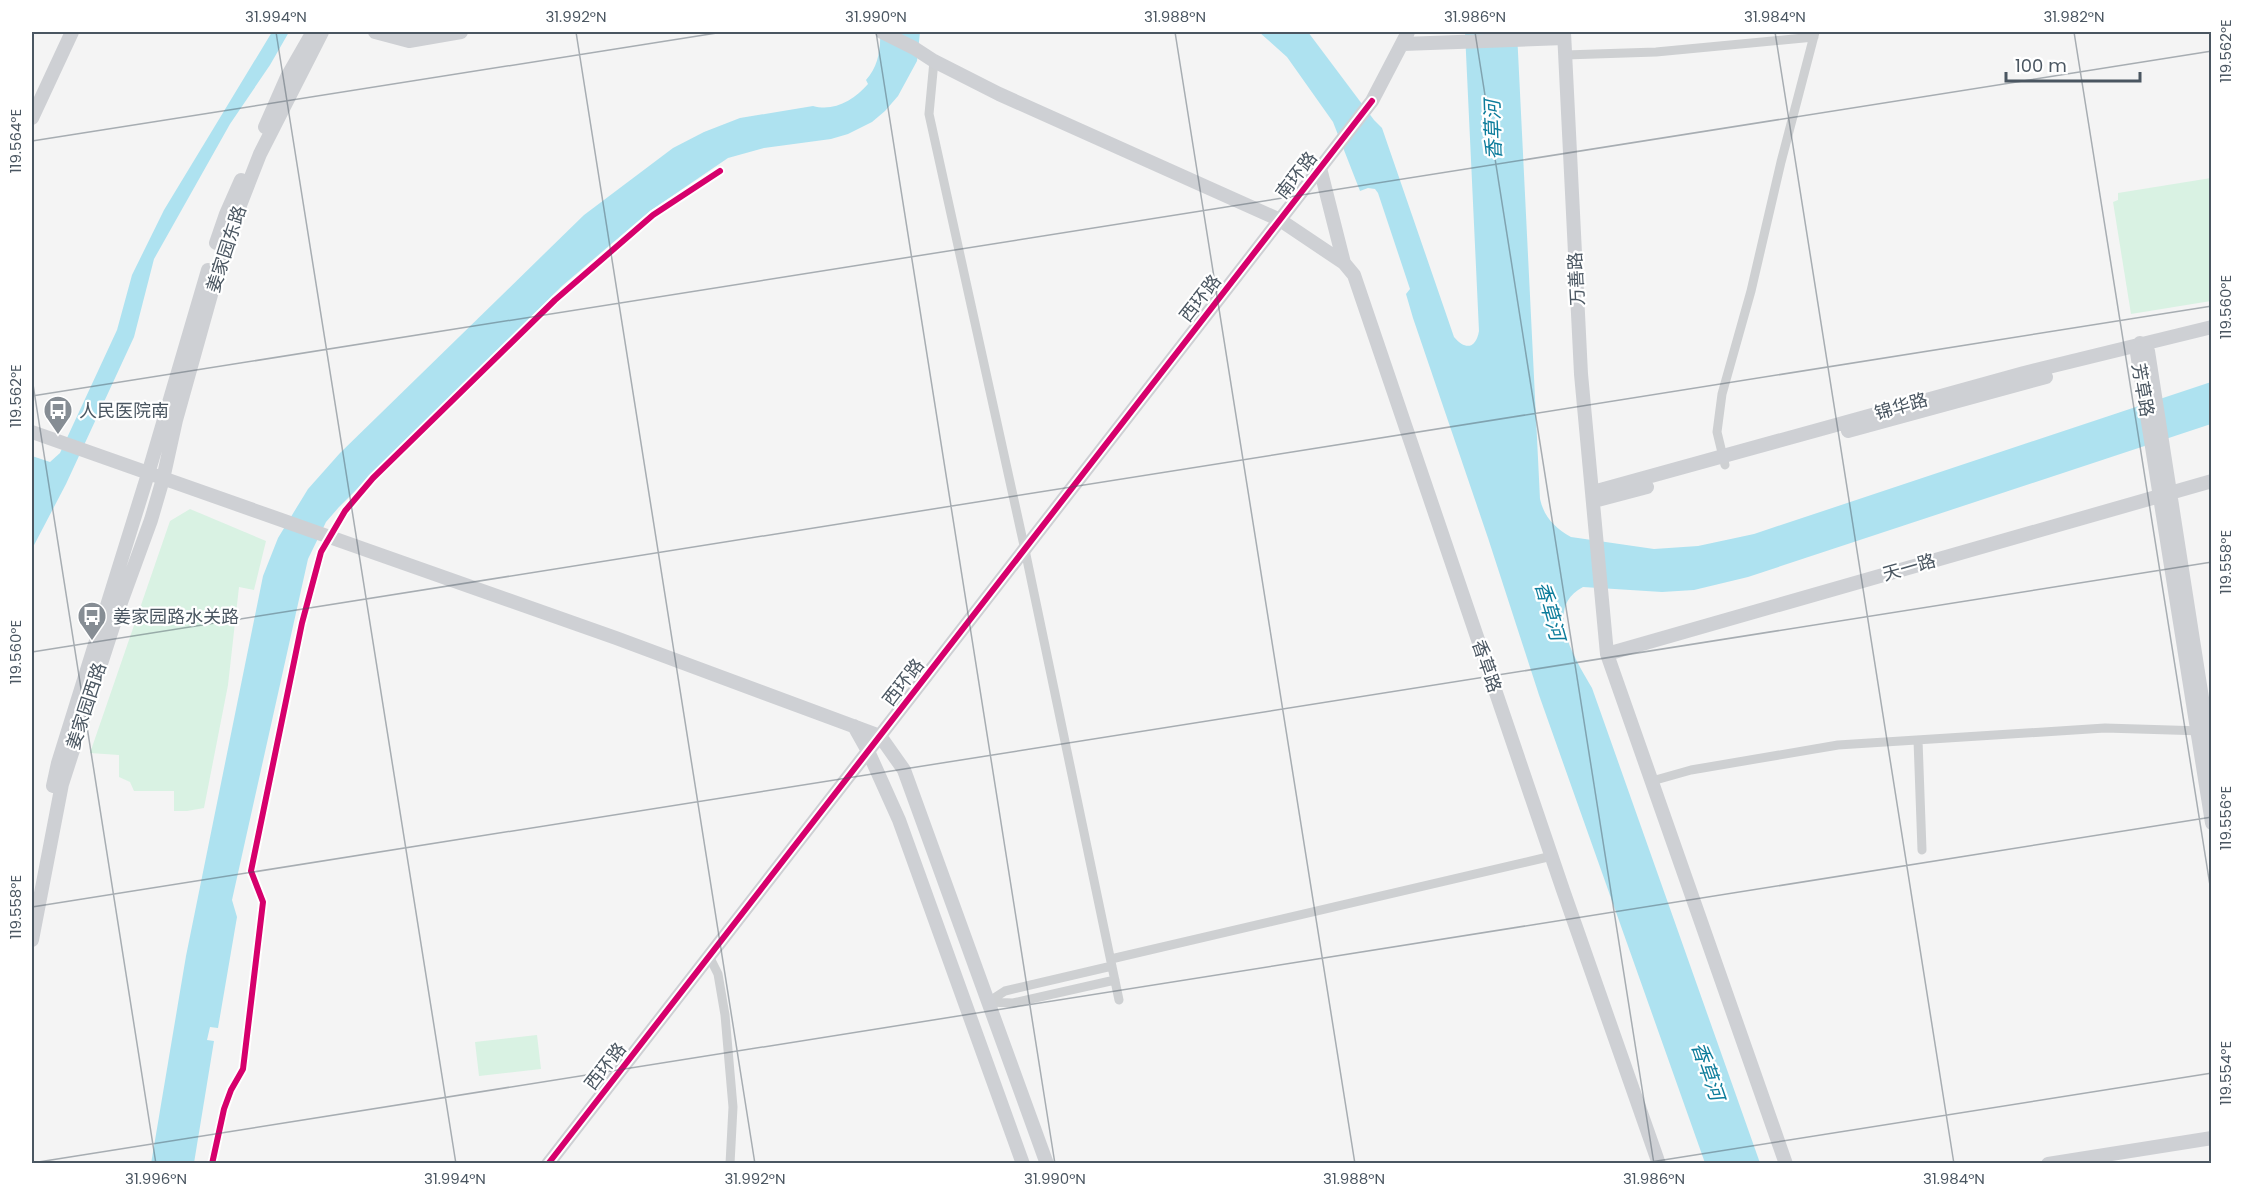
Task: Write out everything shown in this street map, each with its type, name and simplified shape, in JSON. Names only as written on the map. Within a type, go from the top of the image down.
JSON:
[{"type":"street","points":[[32,118],[72,32]]},
{"type":"street","name":"姜家园东路","points":[[148,474],[182,354],[226,214],[287,77],[313,32]]},
{"type":"street","name":"姜家园东路","points":[[163,479],[176,420],[226,241],[260,154],[322,32]]},
{"type":"street","points":[[375,32],[409,41],[461,32]]},
{"type":"street","points":[[882,32],[914,48],[934,62],[999,94],[1280,220],[1344,263]]},
{"type":"street","points":[[1565,55],[1656,52],[1815,34],[1780,162],[1751,291],[1724,385],[1717,432],[1724,460]]},
{"type":"street","points":[[1405,38],[1454,43],[1527,40],[1564,35]]},
{"type":"street","name":"万善路","points":[[1564,35],[1581,374],[1597,525],[1607,654],[1786,1164]]},
{"type":"street","name":"南环路","points":[[1280,220],[1372,101],[1405,38]]},
{"type":"street","points":[[934,62],[929,114],[1119,1000]]},
{"type":"street","name":"香草路","points":[[1320,168],[1344,263],[1354,275],[1659,1164]]},
{"type":"street","points":[[212,1164],[224,1109],[231,1090],[243,1069],[263,902],[251,871],[302,624],[326,535],[373,478],[555,300],[653,215],[720,171]]},
{"type":"street","name":"西环路","points":[[548,1164],[1280,220]]},
{"type":"street","name":"锦华路","points":[[2142,349],[2211,327]]},
{"type":"street","name":"锦华路","points":[[1594,497],[2024,373],[2211,336]]},
{"type":"street","name":"芳草路","points":[[2142,349],[2211,762]]},
{"type":"street","points":[[32,432],[616,638],[880,736],[904,770],[1047,1164]]},
{"type":"street","name":"姜家园西路","points":[[32,894],[58,763],[148,474]]},
{"type":"street","name":"姜家园西路","points":[[32,940],[62,784],[89,696],[163,479]]},
{"type":"street","name":"天一路","points":[[1607,654],[2211,481]]},
{"type":"street","points":[[854,726],[868,751],[899,820],[1023,1164]]},
{"type":"street","points":[[1652,781],[1691,770],[1839,746],[2105,728],[2205,731]]},
{"type":"street","name":"芳草路","points":[[2205,731],[2211,823]]},
{"type":"street","points":[[1918,740],[1922,850]]},
{"type":"street","points":[[988,1002],[1005,991],[1111,963],[1552,856]]},
{"type":"street","points":[[709,956],[718,974],[725,1015],[733,1107],[730,1164]]},
{"type":"street","points":[[967,1007],[988,1002],[1012,1004],[1115,980]]},
{"type":"street","points":[[2048,1164],[2211,1138]]},
{"type":"green space","points":[[2211,178],[2211,301],[2131,314],[2113,202],[2118,200],[2118,193]]},
{"type":"green space","points":[[190,509],[266,541],[254,590],[239,587],[228,685],[204,808],[174,811],[174,791],[134,791],[130,782],[119,777],[119,755],[90,753],[170,521]]},
{"type":"green space","points":[[537,1035],[541,1069],[479,1076],[475,1042]]},
{"type":"water","points":[[272,32],[289,32],[270,65],[230,124],[154,259],[134,337],[66,484],[32,549],[32,456],[50,462],[60,453],[117,330],[132,275],[164,210]]},
{"type":"water","points":[[880,32],[920,32],[917,61],[898,96],[885,111],[872,122],[848,134],[831,139],[764,148],[728,158],[650,211],[562,286],[326,522],[308,559],[232,900],[237,917],[218,1028],[210,1027],[207,1040],[214,1041],[194,1163],[151,1164],[186,956],[263,576],[278,538],[308,489],[340,453],[584,215],[673,148],[704,132],[740,118],[813,106],[836,106],[850,100],[868,84],[866,80],[878,58]]},
{"type":"water","name":"香草河","points":[[1259,32],[1308,32],[1382,128],[1454,337],[1466,346],[1470,346],[1476,341],[1479,331],[1465,32],[1517,32],[1540,499],[1551,521],[1571,537],[1654,549],[1698,546],[1754,534],[2211,382],[2211,424],[1748,577],[1694,590],[1662,592],[1583,587],[1571,596],[1565,608],[1566,635],[1592,688],[1760,1163],[1705,1163],[1539,695],[1413,318],[1406,294],[1410,289],[1378,193],[1375,189],[1368,188],[1360,191],[1333,122],[1287,57]]},
{"type":"cycle path","points":[[548,1164],[1372,101]]},
{"type":"cycle path","points":[[212,1164],[224,1109],[231,1090],[243,1069],[263,902],[251,871],[302,623],[321,552],[345,511],[373,478],[555,300],[653,215],[720,171]]},
{"type":"place","name":"人民医院南","points":[[58,436]]},
{"type":"place","name":"姜家园路水关路","points":[[92,642]]}]
